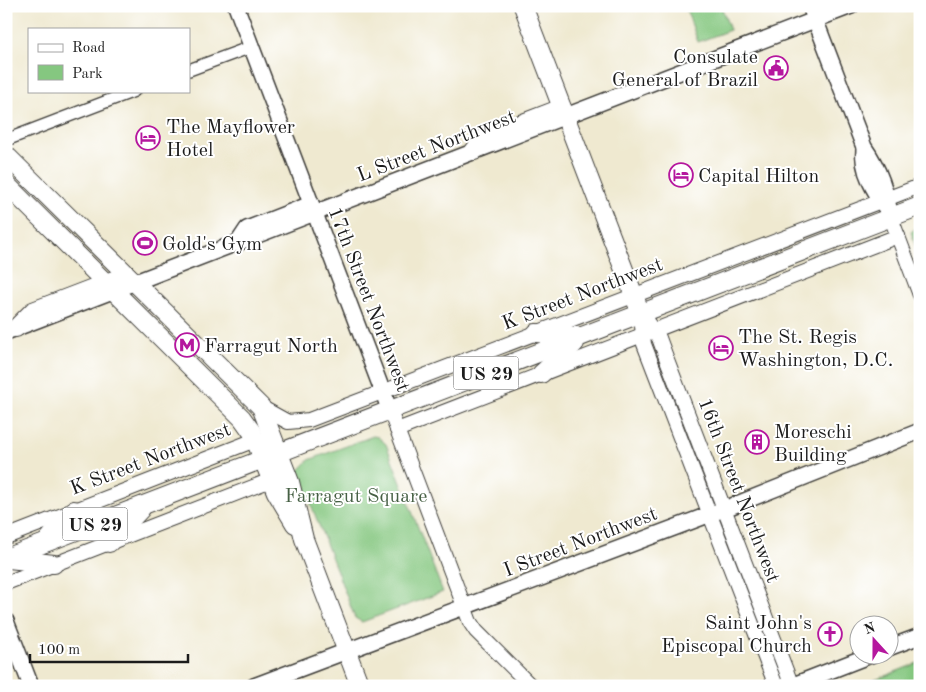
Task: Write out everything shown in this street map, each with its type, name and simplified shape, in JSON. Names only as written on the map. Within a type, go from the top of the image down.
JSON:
[{"type":"main road","name":"17th Street Northwest","points":[[236,6],[390,410]]},
{"type":"main road","name":"16th Street Northwest","points":[[524,6],[641,314]]},
{"type":"main road","points":[[474,151],[484,138],[708,62],[813,13],[851,6]]},
{"type":"main road","points":[[813,13],[864,147],[876,165],[884,200],[891,218]]},
{"type":"main road","name":"L Street Northwest","points":[[132,279],[237,244],[313,209],[474,151]]},
{"type":"main road","points":[[6,155],[261,407],[271,456],[272,480],[276,492],[304,539]]},
{"type":"main road","points":[[6,184],[234,410],[247,424],[255,440],[271,456],[290,482],[304,539],[360,686]]},
{"type":"main road","name":"K Street Northwest","points":[[6,558],[920,206]]},
{"type":"main road","points":[[11,330],[33,311],[132,279]]},
{"type":"main road","points":[[536,333],[583,336]]},
{"type":"main road","points":[[541,374],[583,336]]},
{"type":"main road","name":"I Street Northwest","points":[[254,686],[724,509],[920,431]]},
{"type":"main road","points":[[109,543],[145,504]]},
{"type":"main road","points":[[45,544],[74,510]]},
{"type":"main road","points":[[6,558],[54,564]]},
{"type":"main road","points":[[6,621],[31,686]]},
{"type":"main road","points":[[898,644],[920,636]]},
{"type":"main road","points":[[792,686],[848,664]]},
{"type":"street","points":[[190,70],[251,46]]},
{"type":"street","points":[[6,140],[131,92]]},
{"type":"street","name":"K Street Northwest","points":[[261,407],[283,420],[301,422],[920,186]]},
{"type":"street","points":[[891,218],[920,294]]},
{"type":"street","points":[[397,430],[898,236]]},
{"type":"street","name":"16th Street Northwest","points":[[641,314],[648,332],[666,357],[792,686]]},
{"type":"street","name":"16th Street Northwest","points":[[648,332],[644,344],[776,686]]},
{"type":"street","name":"17th Street Northwest","points":[[390,410],[464,606],[476,631],[531,686]]},
{"type":"street","name":"K Street Northwest","points":[[6,537],[255,440]]},
{"type":"street","points":[[6,583],[272,480]]},
{"type":"green space","points":[[685,6],[721,6],[730,30],[698,42]]},
{"type":"green space","points":[[920,225],[920,260],[911,232]]},
{"type":"green space","name":"Farragut Square","points":[[373,436],[378,437],[386,444],[443,592],[362,622],[355,618],[298,471],[309,460]]},
{"type":"green space","points":[[920,662],[920,686],[860,686]]},
{"type":"place","name":"Consulate General of Brazil","points":[[776,68]]},
{"type":"place","name":"The Mayflower Hotel","points":[[148,138]]},
{"type":"place","name":"Capital Hilton","points":[[681,175]]},
{"type":"place","name":"Gold's Gym","points":[[145,243]]},
{"type":"place","name":"Farragut North","points":[[187,345]]},
{"type":"place","name":"The St. Regis Washington, D.C.","points":[[721,348]]},
{"type":"place","name":"Moreschi Building","points":[[757,442]]},
{"type":"place","name":"Saint John's Episcopal Church","points":[[830,634]]}]
